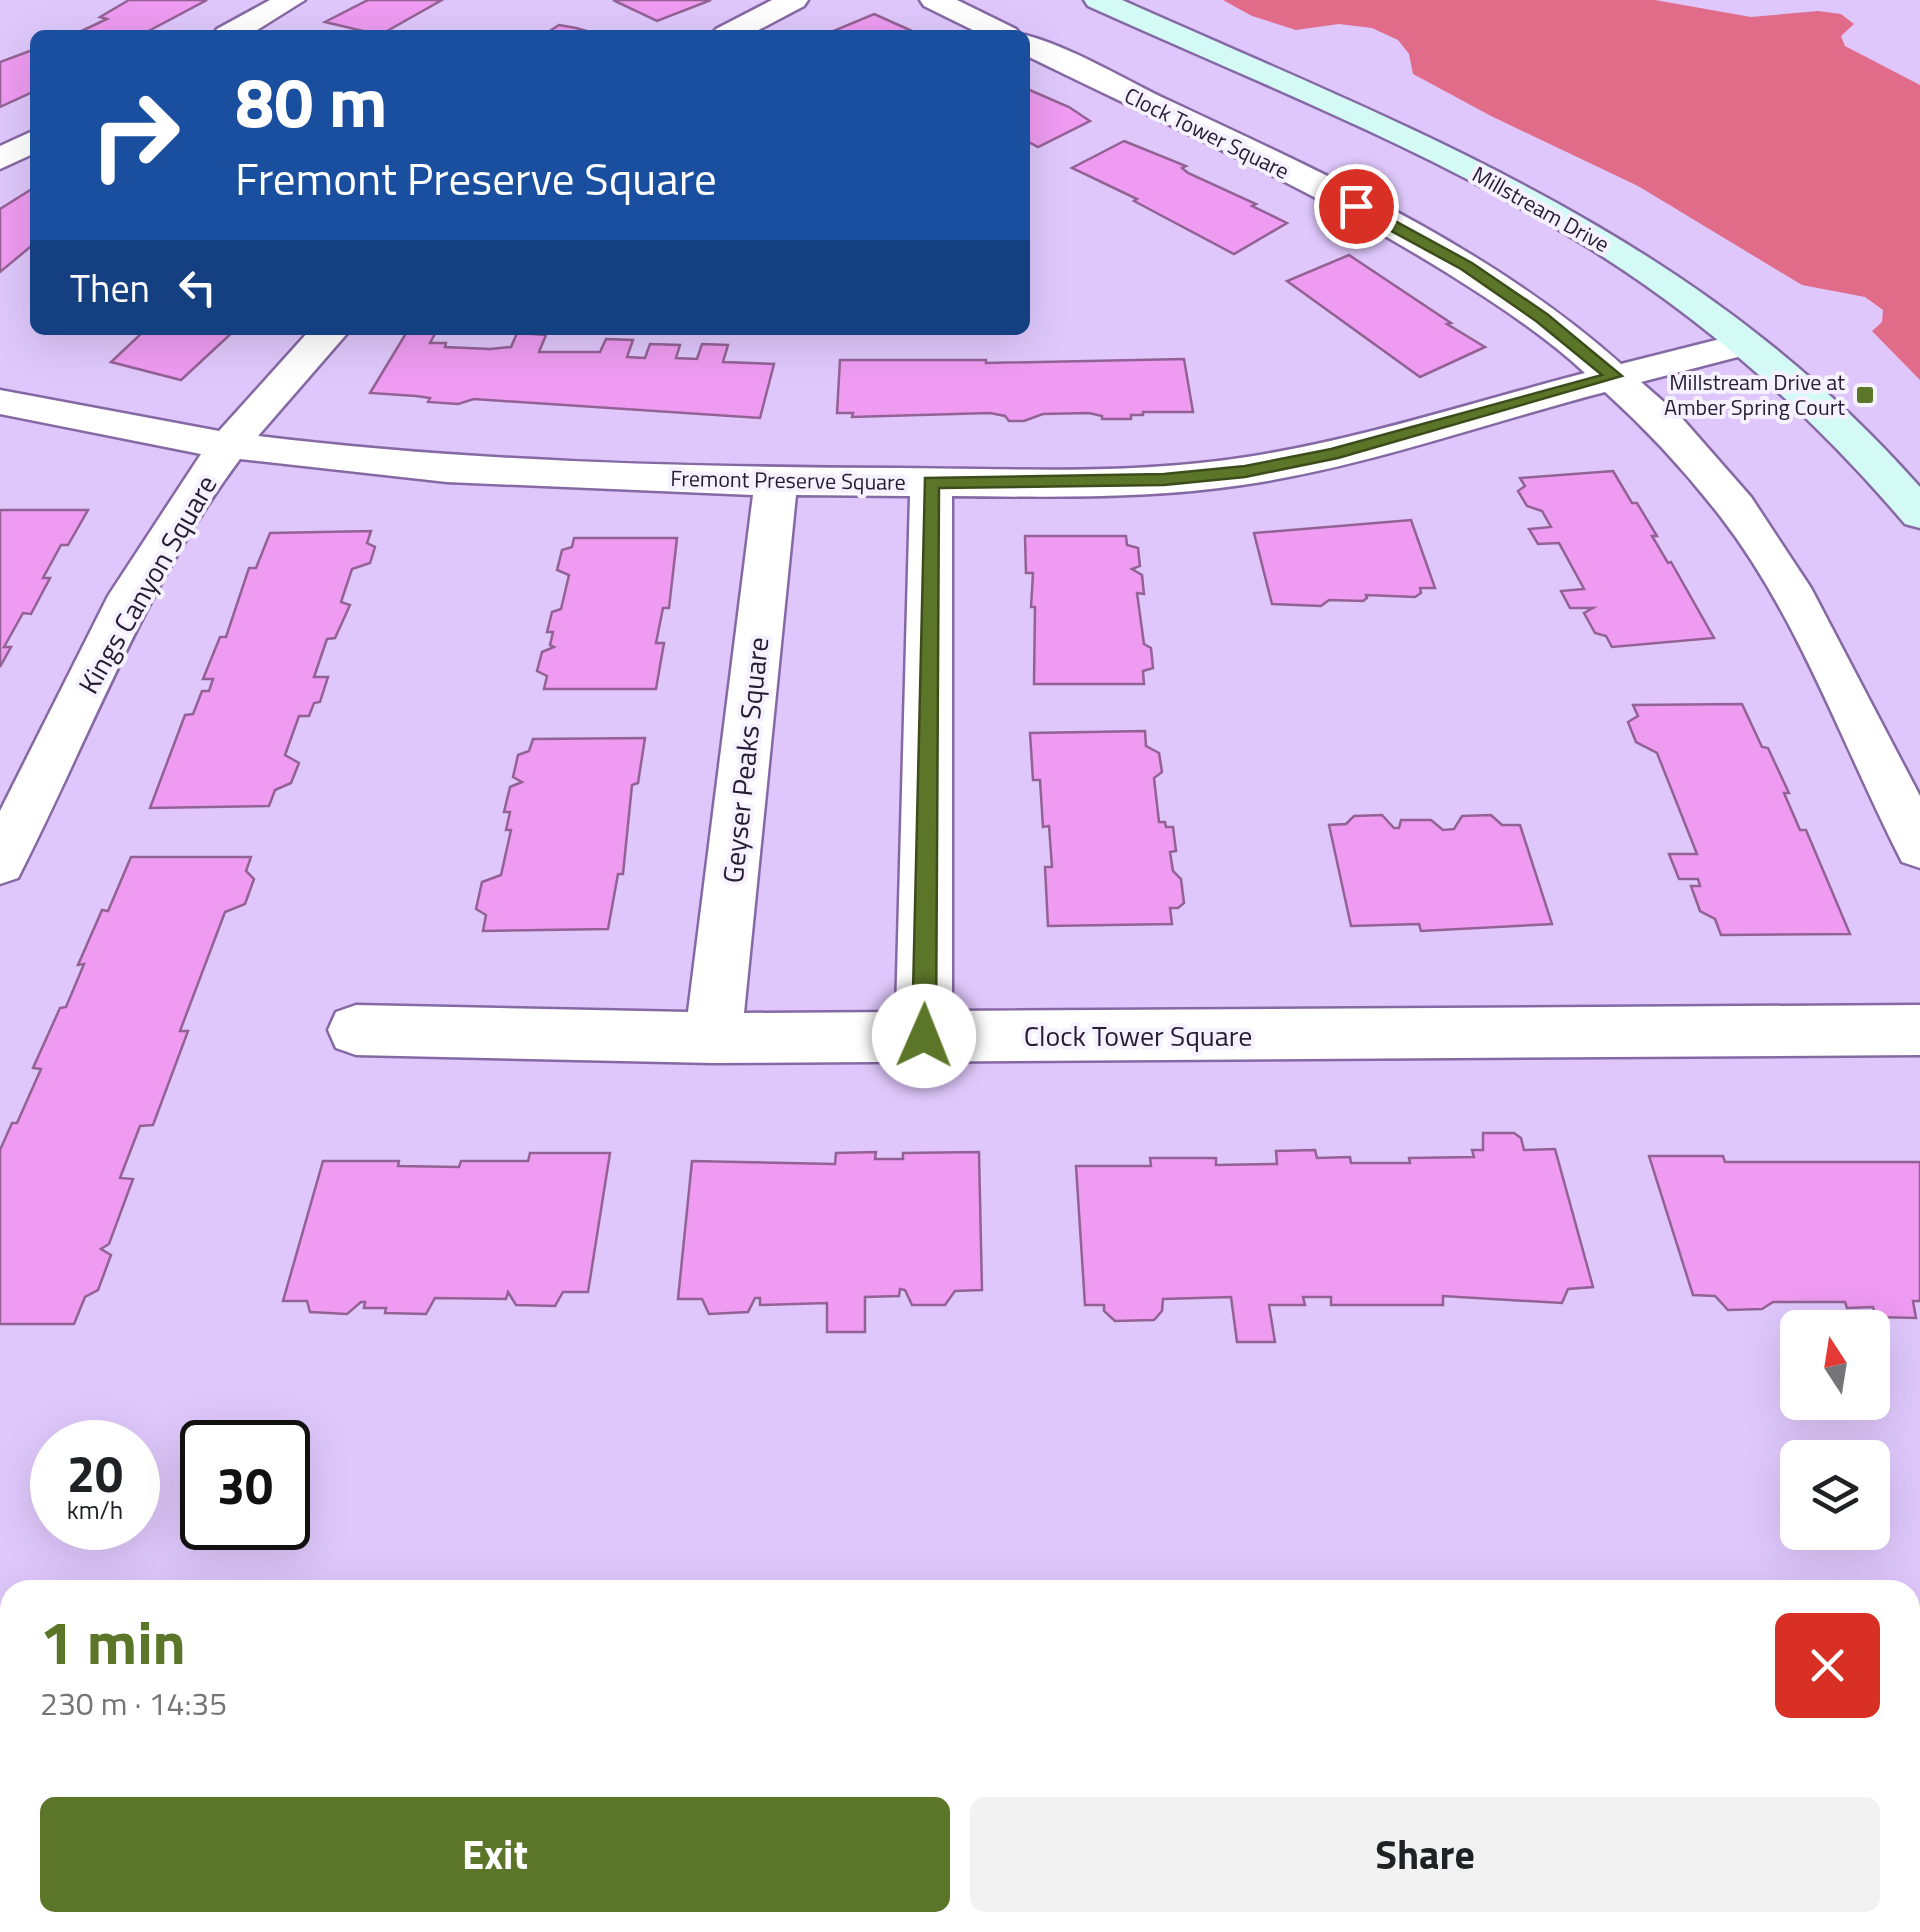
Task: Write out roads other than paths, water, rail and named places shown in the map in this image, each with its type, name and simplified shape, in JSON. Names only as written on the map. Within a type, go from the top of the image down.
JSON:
[{"type":"street","points":[[236,30],[292,0]]},
{"type":"street","points":[[736,30],[794,0]]},
{"type":"street","points":[[934,0],[996,30]]},
{"type":"street","name":"Millstream Drive","points":[[1098,0],[1474,170],[1555,212],[1649,272],[1744,344],[1819,409],[1920,514]]},
{"type":"street","name":"Clock Tower Square","points":[[1030,46],[1390,222],[1466,266],[1542,318],[1614,376],[1673,434],[1736,508],[1790,592],[1920,847]]},
{"type":"street","points":[[0,159],[30,143]]},
{"type":"street","name":"Kings Canyon Square","points":[[0,863],[126,609],[180,514],[229,444],[280,382],[326,335]]},
{"type":"street","name":"Fremont Preserve Square","points":[[0,402],[229,444],[388,463],[532,474],[776,482],[1164,480],[1245,472],[1332,454],[1744,344]]},
{"type":"street","name":"Geyser Peaks Square","points":[[713,1038],[776,482]]},
{"type":"street","points":[[924,1036],[931,482]]},
{"type":"street","name":"Clock Tower Square","points":[[356,1030],[713,1038],[1920,1030]]},
{"type":"place","name":"Millstream Drive at Amber Spring Court","points":[[1865,395]]}]
